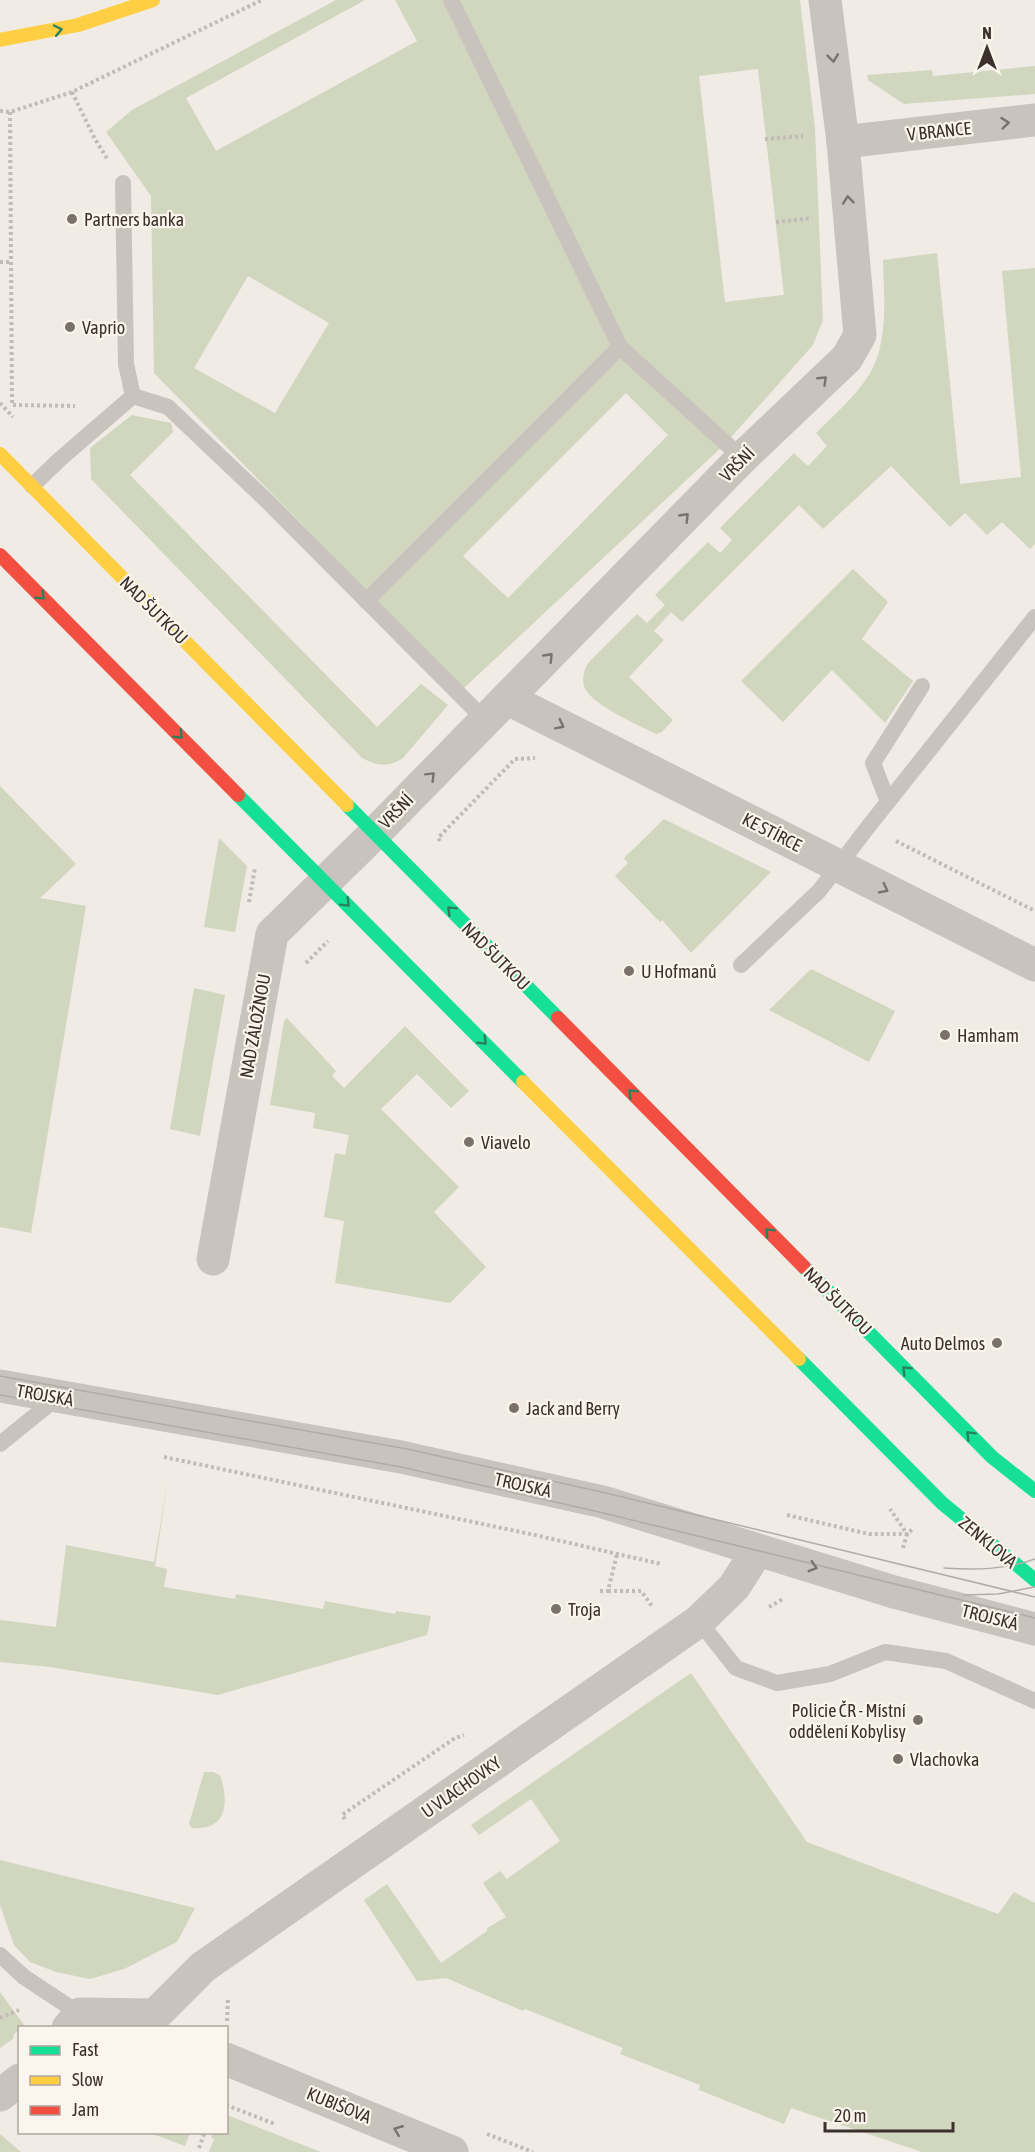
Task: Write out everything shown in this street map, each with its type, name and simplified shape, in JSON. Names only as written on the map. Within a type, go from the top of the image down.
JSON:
[{"type":"main road","points":[[0,40],[78,25],[153,0]]},
{"type":"main road","name":"NAD ŠUTKOU","points":[[0,454],[992,1457],[1035,1491]]},
{"type":"main road","points":[[0,555],[325,882]]},
{"type":"main road","name":"ZENKLOVA","points":[[325,882],[942,1503],[1035,1580]]},
{"type":"street","name":"VRŠNÍ","points":[[375,833],[742,458],[847,358],[860,335],[828,139],[825,0]]},
{"type":"street","name":"V BRANCE","points":[[828,139],[1035,120]]},
{"type":"street","name":"KE STÍRCE","points":[[497,710],[838,865],[1035,965]]},
{"type":"street","name":"NAD ZÁLOŽNOU","points":[[213,1259],[272,934],[375,833]]},
{"type":"street","name":"TROJSKÁ","points":[[0,1386],[401,1457],[603,1502],[894,1592],[1035,1629]]},
{"type":"street","name":"U VLACHOVKY","points":[[160,2021],[203,1967],[708,1634],[757,1551]]},
{"type":"street","points":[[74,2021],[160,2021]]},
{"type":"street","name":"KUBIŠOVA","points":[[228,2060],[452,2152]]},
{"type":"street","points":[[0,2095],[18,2082]]},
{"type":"lane","points":[[451,0],[620,346],[742,458]]},
{"type":"lane","points":[[123,183],[127,402]]},
{"type":"lane","points":[[366,601],[620,346]]},
{"type":"lane","points":[[32,486],[127,402],[168,407],[267,501],[366,601],[497,710]]},
{"type":"lane","points":[[741,966],[816,896],[867,827],[1035,617]]},
{"type":"lane","points":[[888,802],[873,763],[922,686]]},
{"type":"lane","points":[[0,1444],[58,1397]]},
{"type":"lane","points":[[708,1634],[736,1668],[777,1683],[830,1674],[885,1652],[946,1661],[1035,1701]]},
{"type":"lane","points":[[0,1955],[74,2021]]},
{"type":"path","points":[[0,111],[10,112],[72,92],[262,0]]},
{"type":"path","points":[[72,92],[95,139],[123,183]]},
{"type":"path","points":[[8,411],[12,405],[10,112]]},
{"type":"path","points":[[765,139],[828,139]]},
{"type":"path","points":[[776,222],[817,217]]},
{"type":"path","points":[[0,262],[10,262]]},
{"type":"path","points":[[12,405],[127,402]]},
{"type":"path","points":[[438,838],[515,759],[544,757]]},
{"type":"path","points":[[867,827],[1035,911]]},
{"type":"path","points":[[248,908],[256,862]]},
{"type":"path","points":[[300,970],[331,939]]},
{"type":"path","points":[[160,1457],[669,1565]]},
{"type":"path","points":[[889,1508],[907,1534]]},
{"type":"path","points":[[776,1513],[869,1534],[907,1534]]},
{"type":"path","points":[[903,1548],[907,1534],[919,1524]]},
{"type":"path","points":[[608,1592],[617,1554]]},
{"type":"path","points":[[600,1591],[641,1591],[658,1613]]},
{"type":"path","points":[[708,1634],[780,1599]]},
{"type":"path","points":[[227,2026],[228,1995]]},
{"type":"path","points":[[479,2130],[533,2152]]},
{"type":"path","points":[[199,2148],[205,2134]]},
{"type":"green space","points":[[336,0],[365,0],[186,98],[216,151],[417,41],[395,0],[800,0],[815,128],[823,320],[813,345],[725,444],[463,689],[154,373],[151,196],[106,132],[132,110]],"holes":[[[758,69],[784,295],[725,302],[699,76]],[[248,276],[329,323],[275,413],[194,368]],[[626,393],[668,435],[508,598],[463,556]]]},
{"type":"green space","points":[[1035,66],[1035,94],[904,104],[868,80],[867,75],[932,70],[933,76]]},
{"type":"green space","points":[[937,253],[960,484],[1021,477],[1002,271],[1035,268],[1035,544],[1030,549],[1002,522],[987,535],[965,513],[950,527],[891,466],[823,529],[799,505],[682,622],[671,612],[654,631],[664,640],[629,677],[673,720],[662,732],[656,734],[604,707],[588,693],[584,686],[585,668],[588,663],[637,614],[647,623],[665,605],[655,595],[708,542],[720,553],[732,540],[720,528],[794,453],[808,466],[827,446],[816,433],[857,391],[869,375],[880,349],[884,319],[883,260]]},
{"type":"green space","points":[[132,415],[171,423],[173,432],[130,475],[377,727],[421,684],[448,705],[403,758],[383,765],[362,758],[91,479],[90,448]]},
{"type":"green space","points":[[853,569],[888,602],[862,639],[913,681],[885,723],[832,670],[783,722],[741,681]]},
{"type":"green space","points":[[0,786],[76,864],[40,898],[86,906],[31,1233],[0,1227]]},
{"type":"green space","points":[[664,819],[771,872],[691,953],[662,920],[660,922],[615,876],[628,863],[624,858]]},
{"type":"green space","points":[[219,838],[247,866],[235,932],[204,927]]},
{"type":"green space","points":[[811,969],[895,1011],[869,1062],[769,1010]]},
{"type":"green space","points":[[194,988],[225,995],[200,1136],[170,1129]]},
{"type":"green space","points":[[287,1018],[336,1071],[332,1076],[344,1088],[405,1026],[469,1091],[451,1108],[417,1074],[381,1109],[459,1187],[434,1212],[486,1267],[450,1303],[335,1283],[344,1221],[324,1217],[335,1153],[345,1155],[349,1135],[313,1128],[315,1113],[270,1105],[284,1021]]},
{"type":"green space","points":[[168,1479],[155,1566],[167,1569],[164,1587],[235,1599],[236,1594],[323,1609],[325,1601],[395,1614],[396,1611],[431,1616],[427,1635],[218,1695],[50,1667],[0,1662],[0,1620],[56,1627],[66,1545],[154,1562]]},
{"type":"green space","points":[[691,1673],[807,1842],[998,1914],[1014,1892],[1035,1903],[1035,2152],[922,2152],[791,2108],[784,2124],[699,2090],[700,2085],[620,2054],[623,2048],[525,2009],[523,2011],[446,1978],[417,1981],[364,1900],[387,1884],[441,1963],[487,1931],[487,1928],[506,1917],[483,1883],[500,1871],[507,1879],[560,1841],[531,1799],[479,1835],[471,1825]]},
{"type":"green space","points":[[204,1772],[220,1775],[225,1804],[219,1819],[213,1825],[192,1828],[189,1824]]},
{"type":"green space","points":[[0,1860],[195,1908],[177,1942],[124,1969],[90,1979],[56,1972],[30,1962],[14,1945],[0,1905]]},
{"type":"green space","points":[[0,1992],[24,2025],[18,2026],[13,2039],[0,2048]]},
{"type":"green space","points":[[228,2115],[321,2152],[209,2152],[214,2139],[211,2137],[212,2134],[228,2134]]},
{"type":"green space","points":[[0,2134],[21,2152],[0,2152]]},
{"type":"green space","points":[[153,2134],[190,2134],[185,2146]]},
{"type":"tram line","points":[[0,1376],[407,1449],[606,1493],[1035,1597]]},
{"type":"tram line","points":[[0,1395],[401,1467],[599,1512],[1035,1618]]},
{"type":"tram line","points":[[944,1568],[990,1568],[1035,1559]]},
{"type":"tram line","points":[[964,1595],[998,1594],[1035,1587]]},
{"type":"traffic: fast","points":[[238,795],[523,1082]]},
{"type":"traffic: fast","points":[[347,805],[558,1018]]},
{"type":"traffic: fast","points":[[804,1267],[992,1457],[1035,1491]]},
{"type":"traffic: fast","points":[[799,1359],[942,1503],[1035,1580]]},
{"type":"traffic: slow","points":[[0,40],[78,25],[153,0]]},
{"type":"traffic: slow","points":[[0,454],[347,805]]},
{"type":"traffic: slow","points":[[523,1082],[799,1359]]},
{"type":"traffic: jam","points":[[0,555],[238,795]]},
{"type":"traffic: jam","points":[[558,1018],[804,1267]]},
{"type":"place","name":"Partners banka","points":[[72,219]]},
{"type":"place","name":"Vaprio","points":[[70,327]]},
{"type":"place","name":"U Hofmanů","points":[[629,971]]},
{"type":"place","name":"Hamham","points":[[945,1035]]},
{"type":"place","name":"Viavelo","points":[[469,1142]]},
{"type":"place","name":"Auto Delmos","points":[[997,1343]]},
{"type":"place","name":"Jack and Berry","points":[[514,1408]]},
{"type":"place","name":"Troja","points":[[556,1609]]},
{"type":"place","name":"Policie ČR - Místní oddělení Kobylisy","points":[[918,1720]]},
{"type":"place","name":"Vlachovka","points":[[898,1759]]}]
